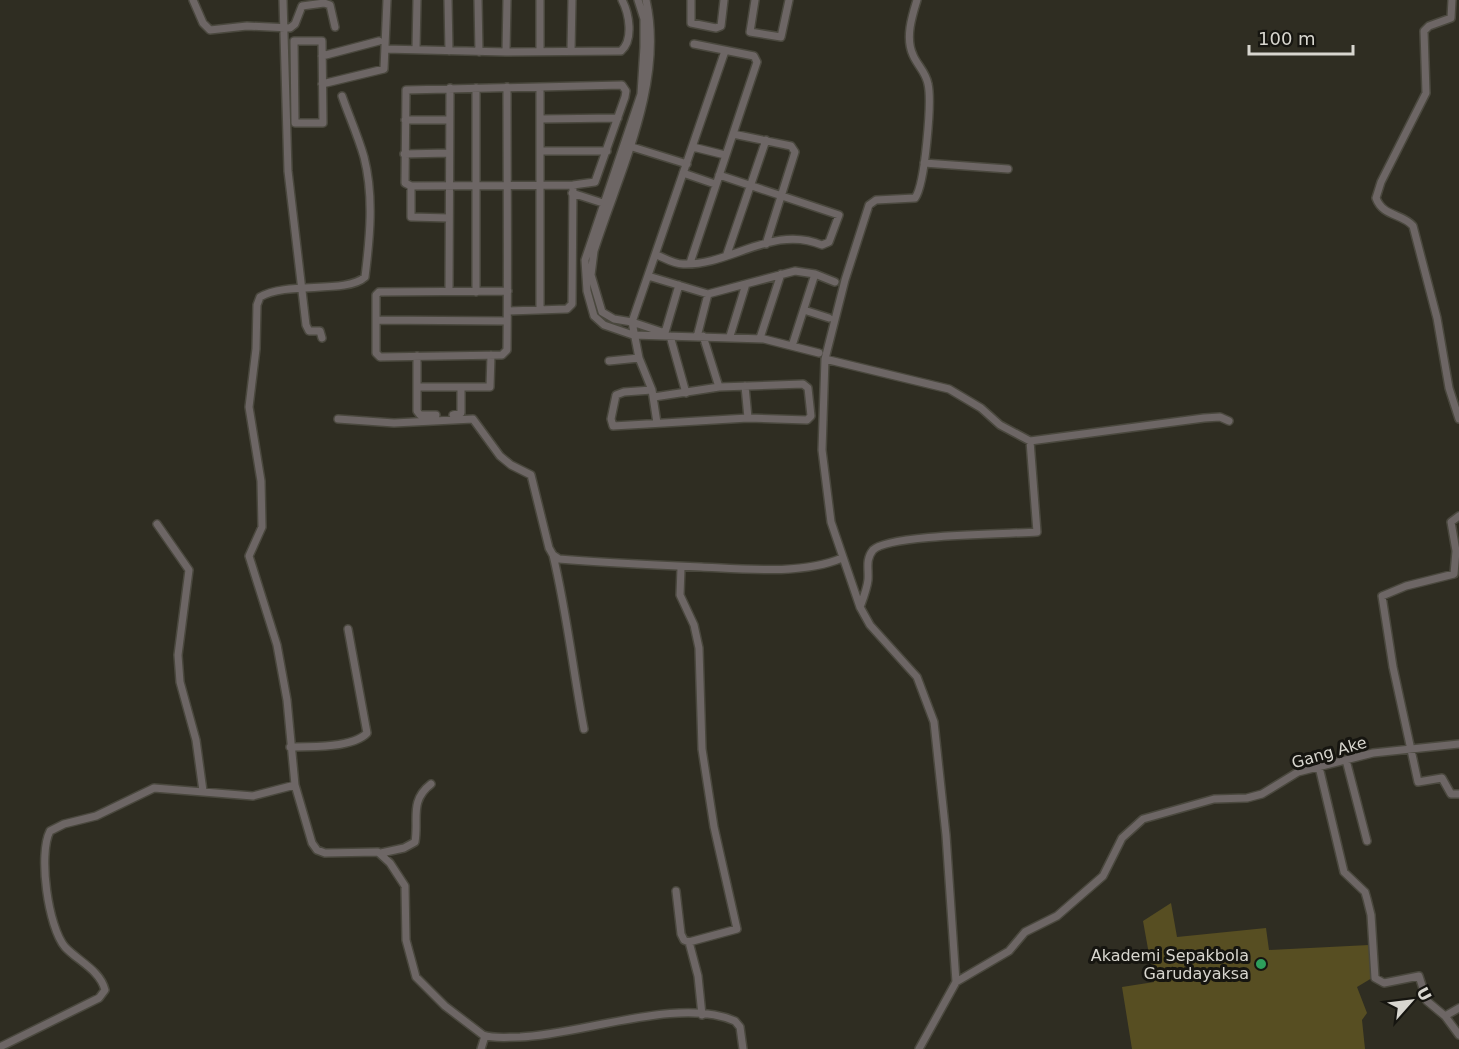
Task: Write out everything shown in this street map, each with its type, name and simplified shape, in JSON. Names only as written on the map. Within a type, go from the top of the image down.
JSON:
[{"type":"street","points":[[194,0],[203,23],[210,30],[247,26],[285,29],[293,26],[302,6],[324,3],[330,5],[334,27]]},
{"type":"street","points":[[283,0],[288,171],[306,328],[309,331],[320,331],[322,338]]},
{"type":"street","points":[[322,84],[384,69],[387,0]]},
{"type":"street","points":[[416,49],[417,0]]},
{"type":"street","points":[[448,0],[449,51]]},
{"type":"street","points":[[478,0],[479,52]]},
{"type":"street","points":[[506,52],[507,0]]},
{"type":"street","points":[[540,0],[540,51]]},
{"type":"street","points":[[571,50],[572,0]]},
{"type":"street","points":[[385,49],[479,52],[624,50],[628,16],[622,0]]},
{"type":"street","points":[[638,0],[644,19],[641,93],[606,203],[592,259],[594,292],[602,312],[607,316],[632,322],[666,335]]},
{"type":"street","points":[[646,0],[651,34],[648,82],[629,146],[585,260],[591,307],[600,323],[633,335],[760,338],[819,353]]},
{"type":"street","points":[[691,0],[691,23],[716,28],[720,26],[724,0]]},
{"type":"street","points":[[755,0],[750,32],[781,37],[789,0]]},
{"type":"street","points":[[917,0],[910,28],[910,45],[912,54],[925,74],[929,90],[923,178],[915,198],[876,200],[868,205],[845,280],[825,359],[822,450],[831,522],[860,607],[870,625],[917,677],[930,707],[935,734],[946,835],[956,982],[919,1049]]},
{"type":"street","points":[[1452,0],[1451,18],[1429,26],[1424,31],[1426,93],[1381,182],[1376,198],[1384,211],[1408,221],[1413,226],[1437,318],[1446,376],[1459,419]]},
{"type":"street","points":[[294,41],[322,41],[322,56],[323,123],[295,123],[294,41]]},
{"type":"street","points":[[322,56],[379,41]]},
{"type":"street","points":[[690,263],[757,62],[754,56],[694,44]]},
{"type":"street","points":[[657,423],[653,393],[639,358],[632,322],[657,255],[725,51]]},
{"type":"street","points":[[622,85],[626,90],[597,180],[573,185],[411,186],[404,180],[406,90],[540,87],[622,85]]},
{"type":"street","points":[[507,87],[508,291],[507,350],[502,355],[377,355],[376,295],[379,292],[508,291]]},
{"type":"street","points":[[540,87],[540,310]]},
{"type":"street","points":[[449,291],[450,88]]},
{"type":"street","points":[[476,88],[476,291]]},
{"type":"street","points":[[342,96],[363,155],[370,197],[370,233],[365,275],[362,280],[348,284],[269,293],[258,301],[249,407],[261,481],[262,527],[249,556],[277,645],[287,700],[295,785],[317,850],[333,854],[381,853],[404,848],[415,842],[416,805],[421,793],[431,784]]},
{"type":"street","points":[[540,119],[618,118]]},
{"type":"street","points":[[405,120],[449,120]]},
{"type":"street","points":[[733,134],[791,146],[795,152],[766,244]]},
{"type":"street","points":[[727,254],[766,140]]},
{"type":"street","points":[[629,146],[687,164]]},
{"type":"street","points":[[693,147],[725,155]]},
{"type":"street","points":[[540,151],[607,151]]},
{"type":"street","points":[[404,154],[449,153]]},
{"type":"street","points":[[924,163],[1008,169]]},
{"type":"street","points":[[683,173],[715,184]]},
{"type":"street","points":[[657,255],[679,264],[798,237],[826,244],[836,226],[839,215],[719,175]]},
{"type":"street","points":[[508,310],[567,309],[572,304],[573,185]]},
{"type":"street","points":[[411,186],[411,217],[448,218]]},
{"type":"street","points":[[572,193],[606,203]]},
{"type":"street","points":[[648,276],[708,294],[781,273],[801,270],[835,282]]},
{"type":"street","points":[[760,338],[781,273]]},
{"type":"street","points":[[792,346],[815,274]]},
{"type":"street","points":[[730,336],[746,284]]},
{"type":"street","points":[[679,285],[666,335],[686,393]]},
{"type":"street","points":[[708,294],[700,337],[718,387]]},
{"type":"street","points":[[804,310],[828,318]]},
{"type":"street","points":[[376,321],[507,321]]},
{"type":"street","points":[[417,387],[490,387],[492,355]]},
{"type":"street","points":[[417,356],[417,411],[420,416],[459,415],[461,388]]},
{"type":"street","points":[[609,361],[639,358]]},
{"type":"street","points":[[825,359],[949,389],[981,408],[1000,425],[1030,441],[1204,418],[1220,417],[1229,421]]},
{"type":"street","points":[[803,384],[808,388],[812,411],[810,418],[807,420],[748,418],[618,427],[611,423],[619,393],[686,393],[718,387],[803,384]]},
{"type":"street","points":[[745,386],[748,418]]},
{"type":"street","points":[[338,419],[394,423],[473,419],[500,456],[511,465],[531,475],[565,607],[570,652],[584,729]]},
{"type":"street","points":[[860,607],[868,582],[867,562],[873,550],[879,545],[918,539],[1037,532],[1030,441]]},
{"type":"street","points":[[1459,516],[1451,522],[1456,551],[1454,573],[1406,586],[1382,596],[1409,747],[1418,782],[1442,778],[1450,794],[1459,794]]},
{"type":"street","points":[[157,524],[189,570],[178,655],[180,682],[195,740],[203,791]]},
{"type":"street","points":[[553,555],[559,559],[681,568],[764,570],[824,564],[842,558]]},
{"type":"street","points":[[676,891],[681,934],[684,940],[689,942],[737,928],[714,827],[702,749],[699,648],[694,625],[680,595],[681,568]]},
{"type":"street","points":[[290,749],[337,744],[358,739],[367,733],[348,630]]},
{"type":"street","name":"Gang Ake","points":[[956,982],[1009,951],[1025,932],[1057,916],[1095,883],[1107,869],[1122,838],[1143,819],[1214,799],[1247,798],[1262,794],[1298,772],[1346,760],[1409,747],[1459,744]]},
{"type":"street","points":[[1346,760],[1367,841]]},
{"type":"street","points":[[1319,767],[1344,872],[1365,892],[1368,899],[1375,978],[1384,983],[1419,976],[1427,1001],[1445,1016],[1459,1035]]},
{"type":"street","points":[[0,1047],[99,998],[105,990],[92,969],[64,945],[49,904],[45,883],[48,834],[64,824],[96,816],[147,790],[203,791],[253,796],[295,785]]},
{"type":"street","points":[[381,853],[405,886],[406,940],[416,977],[456,1016],[485,1036],[532,1036],[660,1015],[702,1015],[735,1022],[740,1027],[743,1049]]},
{"type":"street","points":[[689,942],[698,976],[702,1015]]},
{"type":"street","points":[[1445,1016],[1459,1008]]},
{"type":"street","points":[[481,1049],[485,1036]]},
{"type":"shaded area","name":"Akademi Sepakbola Garudayaksa","points":[[1171,903],[1177,937],[1266,928],[1269,950],[1369,945],[1372,978],[1357,987],[1367,1013],[1362,1020],[1365,1049],[1132,1049],[1122,987],[1154,982],[1143,921]]},
{"type":"place","name":"Akademi Sepakbola Garudayaksa","points":[[1261,964]]}]
